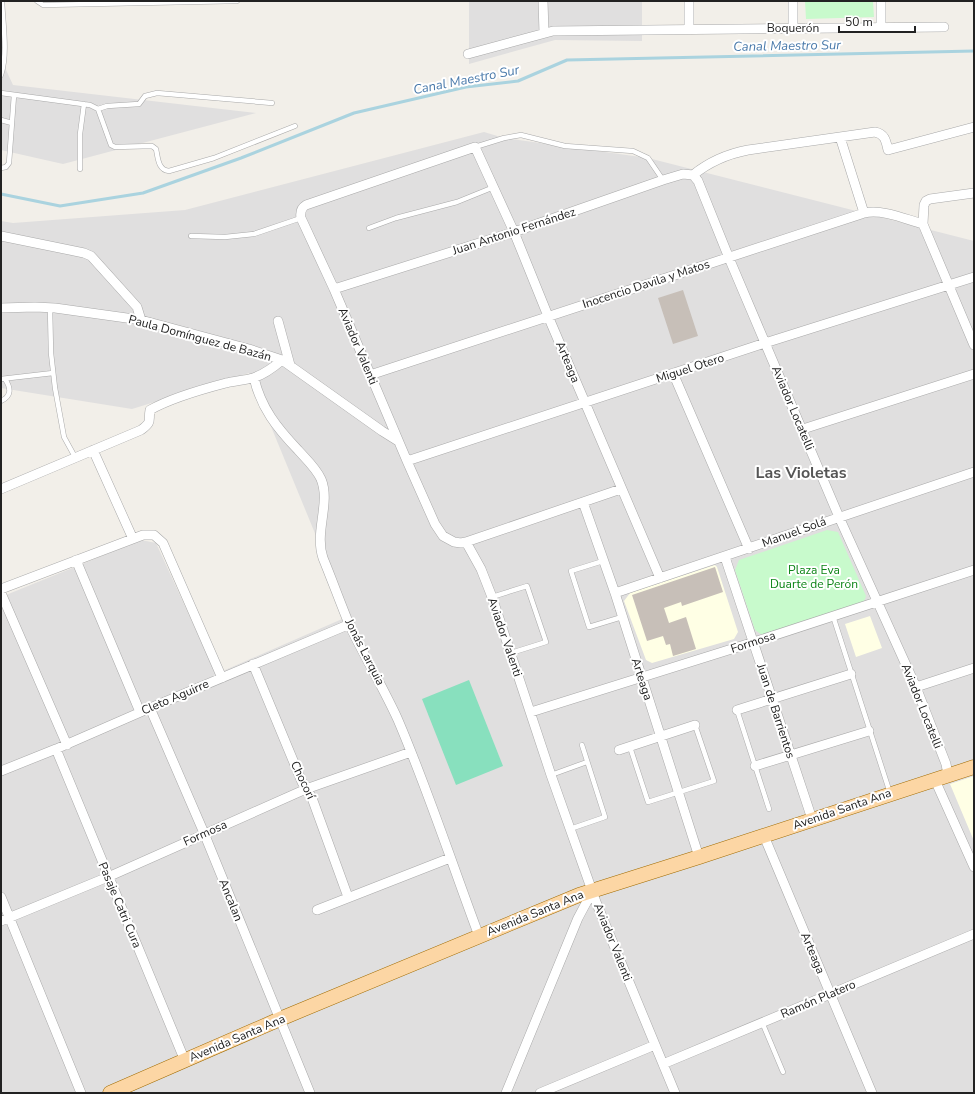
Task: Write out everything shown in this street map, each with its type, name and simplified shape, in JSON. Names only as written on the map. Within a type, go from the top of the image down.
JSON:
[{"type":"main road","name":"Avenida Santa Ana","points":[[110,1093],[127,1090],[184,1061],[280,1019],[579,894],[699,857],[890,793],[974,767]]},
{"type":"street","points":[[543,1],[544,33]]},
{"type":"street","points":[[689,1],[689,29]]},
{"type":"street","points":[[793,1],[793,28]]},
{"type":"street","points":[[881,1],[881,28]]},
{"type":"street","name":"Boquerón","points":[[468,54],[553,31],[944,27]]},
{"type":"street","points":[[693,175],[702,167],[738,152],[875,132],[883,135],[888,150],[974,127]]},
{"type":"street","points":[[840,137],[864,213]]},
{"type":"street","points":[[301,218],[300,213],[302,208],[306,205],[476,147]]},
{"type":"street","name":"Arteaga","points":[[476,147],[514,232],[548,316],[660,578]]},
{"type":"street","name":"Juan Antonio Fernández","points":[[334,289],[514,232],[663,180],[683,174],[693,175]]},
{"type":"street","name":"Aviador Locatelli","points":[[693,175],[698,180],[729,258],[839,517],[916,687],[946,764],[941,777],[974,867]]},
{"type":"street","points":[[974,193],[930,199],[926,201],[924,205],[923,224],[974,345]]},
{"type":"street","name":"Inocencio Davila y Matos","points":[[370,375],[864,213],[873,211],[881,212],[923,224]]},
{"type":"street","name":"Aviador Valenti","points":[[301,218],[334,289],[398,441],[439,531],[443,536],[454,542],[466,542],[481,569],[492,597],[551,775],[592,890],[675,1093]]},
{"type":"street","points":[[1,236],[84,253],[91,256],[137,307],[141,320]]},
{"type":"street","name":"Miguel Otero","points":[[407,461],[765,343],[974,277]]},
{"type":"street","name":"Paula Domínguez de Bazán","points":[[1,308],[50,308],[141,320],[249,349],[286,363],[398,441]]},
{"type":"street","points":[[1,489],[141,430],[149,423],[151,418],[149,414],[150,410],[157,406],[194,392],[227,383],[254,378],[286,363],[278,322]]},
{"type":"street","points":[[673,373],[749,549]]},
{"type":"street","points":[[802,429],[974,374]]},
{"type":"street","name":"Jonás Larquia","points":[[254,378],[257,392],[268,413],[282,432],[315,469],[320,478],[324,491],[320,546],[322,556],[350,624],[383,688],[411,752],[479,936]]},
{"type":"street","points":[[93,450],[133,539]]},
{"type":"street","name":"Manuel Solá","points":[[615,593],[974,472]]},
{"type":"street","points":[[466,542],[621,489]]},
{"type":"street","name":"Arteaga","points":[[583,502],[615,593],[699,857]]},
{"type":"street","points":[[1,589],[143,535],[150,534],[159,538],[163,543],[222,678]]},
{"type":"street","name":"Juan de Barrientos","points":[[725,557],[812,819]]},
{"type":"street","points":[[76,560],[140,712]]},
{"type":"street","name":"Formosa","points":[[531,712],[754,642],[974,570]]},
{"type":"street","points":[[1,593],[67,745]]},
{"type":"street","name":"Cleto Aguirre","points":[[1,771],[67,745],[140,712],[350,624]]},
{"type":"street","name":"Chocorí","points":[[253,664],[302,782],[312,798],[348,897]]},
{"type":"street","points":[[916,687],[974,668]]},
{"type":"street","points":[[737,710],[851,674]]},
{"type":"street","name":"Ancalan","points":[[150,708],[204,834],[310,1093]]},
{"type":"street","points":[[619,750],[695,725]]},
{"type":"street","points":[[755,766],[869,731]]},
{"type":"street","name":"Pasaje Catri Cura","points":[[56,749],[184,1061]]},
{"type":"street","name":"Formosa","points":[[5,919],[108,877],[306,789],[411,752]]},
{"type":"street","name":"Arteaga","points":[[764,836],[872,1093]]},
{"type":"street","points":[[317,910],[450,858]]},
{"type":"street","points":[[506,1093],[578,918],[592,890]]},
{"type":"street","points":[[1,897],[5,919],[81,1093]]},
{"type":"street","name":"Ramón Platero","points":[[663,1064],[974,934]]},
{"type":"street","points":[[540,1093],[655,1045]]},
{"type":"lane","points":[[1,75],[4,53],[2,1]]},
{"type":"lane","points":[[37,1],[43,5],[237,1]]},
{"type":"lane","points":[[98,109],[107,106],[139,104],[145,96],[157,93],[272,103]]},
{"type":"lane","points":[[1,94],[90,105],[98,109],[111,145],[115,147],[152,146],[156,149],[161,168],[164,171],[169,171],[214,158],[295,126]]},
{"type":"lane","points":[[1,168],[6,167],[9,163],[14,95]]},
{"type":"lane","points":[[80,169],[80,134],[84,104]]},
{"type":"lane","points":[[1,120],[12,123]]},
{"type":"lane","points":[[476,147],[508,137],[522,135],[565,146],[633,151],[648,158],[663,180]]},
{"type":"lane","points":[[369,228],[396,218],[457,202],[494,187]]},
{"type":"lane","points":[[191,236],[225,237],[254,234],[301,218]]},
{"type":"lane","points":[[50,308],[53,373],[64,437],[76,457]]},
{"type":"lane","points":[[1,401],[6,399],[9,395],[9,388],[3,379],[53,373]]},
{"type":"lane","points":[[604,561],[570,571],[589,627],[622,617]]},
{"type":"lane","points":[[492,597],[527,586],[546,642],[511,653]]},
{"type":"lane","points":[[833,616],[890,793]]},
{"type":"lane","points":[[737,710],[769,809]]},
{"type":"lane","points":[[630,747],[648,802],[714,781],[695,725]]},
{"type":"lane","points":[[570,829],[605,817],[582,745]]},
{"type":"lane","points":[[551,775],[588,762]]},
{"type":"lane","points":[[762,1022],[784,1072]]},
{"type":"shaded area","points":[[469,1],[642,1],[642,41],[555,40],[469,64]]},
{"type":"shaded area","points":[[1,59],[13,85],[256,113],[63,164],[1,150]]},
{"type":"shaded area","points":[[484,132],[504,138],[648,158],[974,241],[974,1093],[1,1093],[1,597],[141,540],[156,543],[216,674],[349,616],[249,373],[132,409],[1,388],[1,221],[13,223],[185,210]]},
{"type":"shaded area","points":[[715,565],[717,567],[738,632],[734,639],[652,663],[646,660],[624,601],[630,593]]},
{"type":"shaded area","points":[[870,616],[882,648],[856,657],[845,624]]},
{"type":"shaded area","points":[[974,776],[974,841],[950,784]]},
{"type":"green space","points":[[805,1],[873,1],[874,17],[806,19]]},
{"type":"green space","name":"Plaza Eva Duarte de Perón","points":[[827,530],[838,532],[866,596],[863,604],[762,635],[755,630],[735,570],[739,560]]},
{"type":"green space","points":[[469,680],[503,766],[456,785],[422,699]]},
{"type":"building","points":[[683,290],[698,336],[673,344],[658,298]]},
{"type":"building","points":[[715,567],[723,592],[682,606],[681,602],[664,608],[669,623],[686,617],[696,649],[673,656],[670,644],[666,645],[663,636],[647,641],[632,595]]},
{"type":"waterway","name":"Canal Maestro Sur","points":[[1,194],[60,206],[143,193],[241,158],[354,113],[466,87],[518,81],[567,60],[974,51]]},
{"type":"district","name":"Las Violetas","points":[[801,472]]}]
